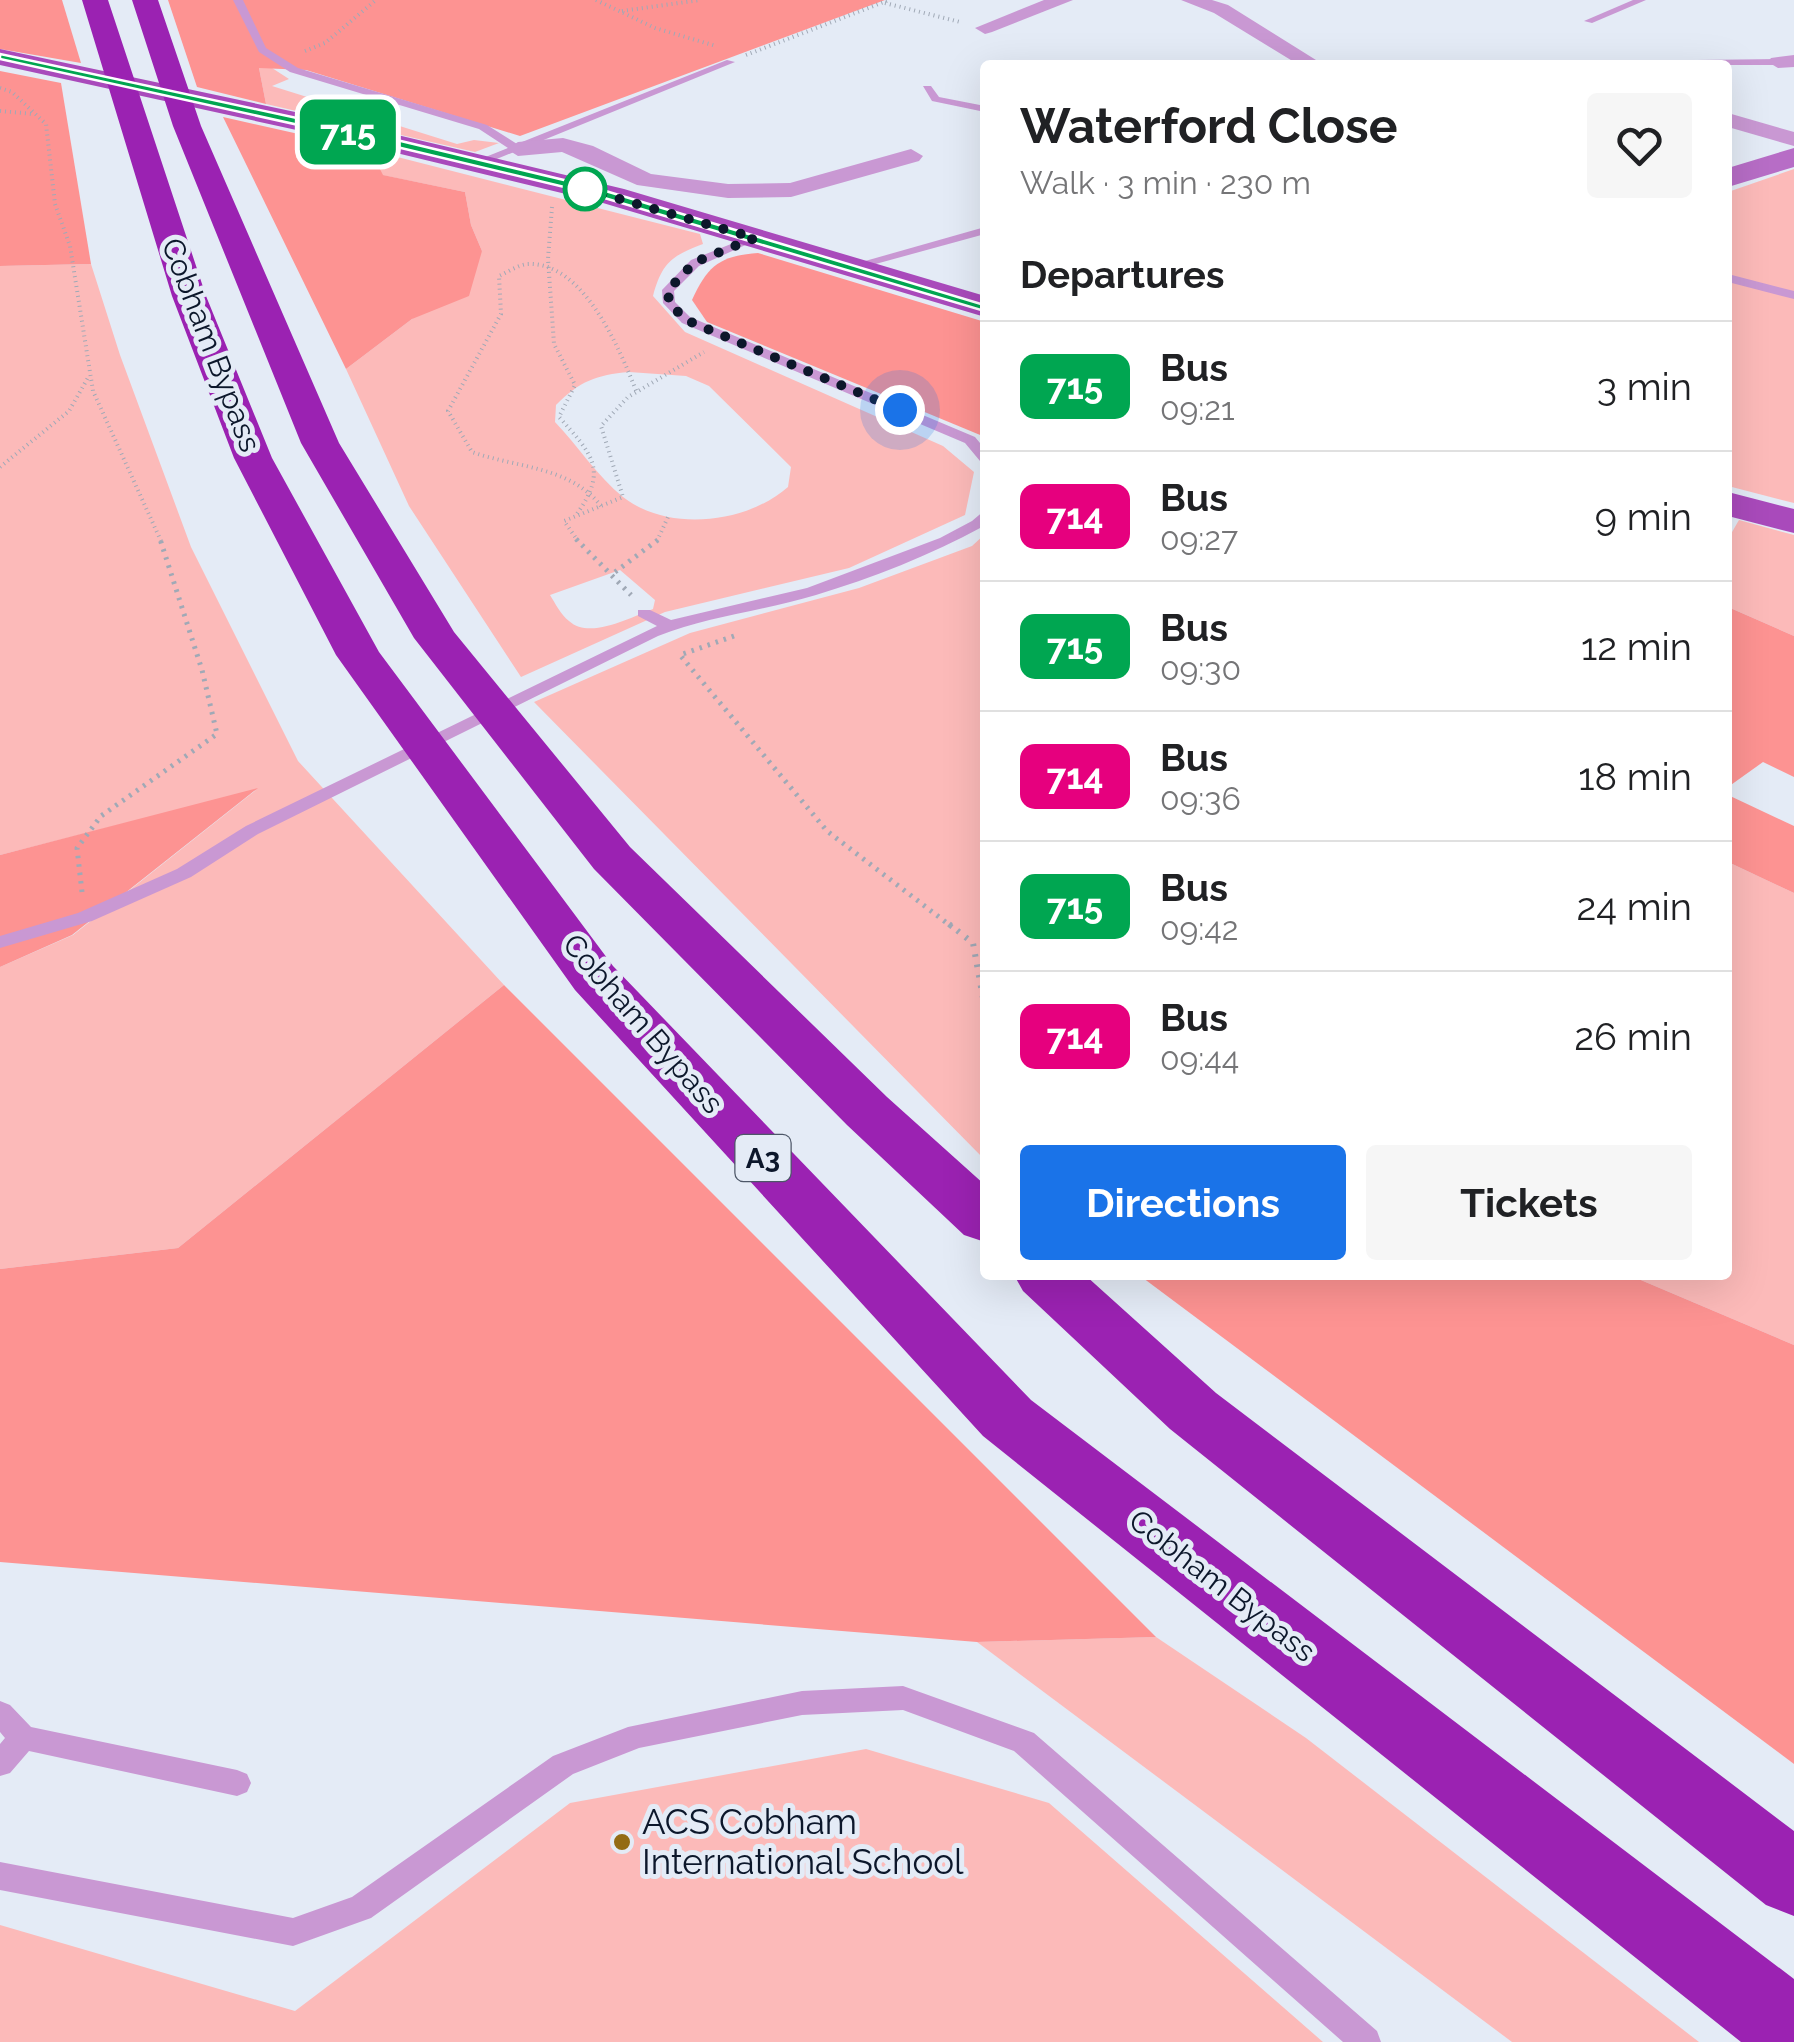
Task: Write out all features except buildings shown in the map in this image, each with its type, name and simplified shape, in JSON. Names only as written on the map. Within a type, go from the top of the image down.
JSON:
[{"type":"highway","name":"Cobham Bypass","points":[[95,0],[188,296],[253,458],[358,655],[594,978],[1006,1418],[1794,2031]]},
{"type":"highway","name":"Cobham Bypass","points":[[145,0],[187,126],[320,443],[436,638],[612,858],[866,1111],[980,1215]]},
{"type":"highway","points":[[1050,1280],[1193,1411],[1794,1879]]},
{"type":"main road","points":[[0,57],[216,106],[482,145],[556,182],[980,306]]},
{"type":"main road","points":[[1732,505],[1794,521]]},
{"type":"street","points":[[985,28],[1063,0]]},
{"type":"street","points":[[1192,0],[1221,9],[1306,60]]},
{"type":"street","points":[[1732,121],[1794,139]]},
{"type":"street","points":[[518,149],[564,145],[585,150],[645,180],[728,191],[791,190],[911,156]]},
{"type":"street","points":[[1732,177],[1794,157]]},
{"type":"lane","points":[[238,0],[262,50],[294,70],[483,127],[482,145]]},
{"type":"lane","points":[[1588,21],[1641,0]]},
{"type":"lane","points":[[1732,62],[1786,61]]},
{"type":"lane","points":[[482,145],[518,149],[730,62]]},
{"type":"lane","points":[[927,88],[936,99],[980,107]]},
{"type":"lane","points":[[482,145],[518,149]]},
{"type":"lane","points":[[850,267],[980,233]]},
{"type":"lane","points":[[755,238],[695,262],[668,290],[669,303],[686,320],[970,440],[980,452]]},
{"type":"lane","points":[[1732,279],[1794,295]]},
{"type":"lane","points":[[0,942],[85,917],[184,873],[252,830],[585,664],[670,626],[690,618],[810,592],[946,540],[980,521]]},
{"type":"lane","points":[[644,612],[670,626]]},
{"type":"lane","points":[[0,1876],[292,1932],[362,1908],[563,1765],[638,1736],[802,1703],[902,1698],[1024,1742],[1366,2042]]},
{"type":"lane","points":[[0,1713],[23,1738],[236,1783]]},
{"type":"lane","points":[[0,1764],[23,1738]]},
{"type":"path","points":[[294,70],[288,58],[326,43],[376,0]]},
{"type":"path","points":[[596,0],[655,28],[726,49],[730,62],[889,0]]},
{"type":"path","points":[[620,12],[700,0]]},
{"type":"path","points":[[882,3],[985,28]]},
{"type":"path","points":[[0,88],[12,92],[46,124],[54,204],[70,246],[93,391],[158,534],[202,670],[217,734],[101,816],[76,848],[85,917]]},
{"type":"path","points":[[0,111],[35,114]]},
{"type":"path","points":[[556,182],[548,266],[554,344],[576,385],[559,417],[592,456],[598,480],[593,494],[575,516]]},
{"type":"path","points":[[602,506],[565,473],[514,466],[472,452],[448,411],[479,360],[500,314],[499,276],[510,268],[548,266],[572,282],[614,338],[637,392]]},
{"type":"path","points":[[644,612],[614,572],[570,533],[564,521],[623,497],[601,426],[637,392],[713,346]]},
{"type":"path","points":[[0,467],[69,411],[90,374]]},
{"type":"path","points":[[614,572],[649,552],[667,528],[668,517]]},
{"type":"path","points":[[736,636],[680,656],[828,831],[973,943],[980,982]]},
{"type":"shaded area","points":[[0,0],[62,0],[81,63],[0,49]]},
{"type":"shaded area","points":[[168,0],[885,0],[520,136],[306,70],[259,68],[266,104],[197,87]]},
{"type":"shaded area","points":[[259,68],[272,68],[289,79],[272,86],[457,144],[474,140],[499,143],[475,152],[266,104]]},
{"type":"shaded area","points":[[0,71],[61,83],[91,264],[0,266]]},
{"type":"shaded area","points":[[223,117],[370,150],[383,175],[465,192],[471,225],[482,251],[469,296],[412,319],[346,369]]},
{"type":"shaded area","points":[[370,150],[700,234],[703,244],[669,262],[653,296],[685,332],[943,446],[974,472],[965,515],[849,568],[665,612],[521,677],[409,506],[346,369],[412,319],[482,251],[471,225],[465,192],[382,175]],"holes":[[[629,372],[686,376],[709,386],[791,467],[788,487],[751,509],[707,519],[662,516],[623,497],[555,422],[556,405],[573,390],[598,377]],[[620,570],[655,600],[653,609],[611,625],[588,628],[566,618],[550,595]]]},
{"type":"shaded area","points":[[1794,169],[1794,503],[1732,487],[1732,191]]},
{"type":"shaded area","points":[[758,253],[980,320],[980,435],[707,322],[692,300],[710,271],[734,257]]},
{"type":"shaded area","points":[[91,264],[191,547],[298,761],[504,985],[178,1248],[0,1269],[0,967],[73,935],[256,790],[0,855],[0,266]]},
{"type":"shaded area","points":[[1739,520],[1794,535],[1794,636],[1732,609],[1732,532]]},
{"type":"shaded area","points":[[980,539],[980,1155],[534,702],[690,633],[859,588],[972,546]]},
{"type":"shaded area","points":[[1732,609],[1794,636],[1794,777],[1763,762],[1732,784]]},
{"type":"shaded area","points":[[258,788],[72,935],[0,967],[0,855]]},
{"type":"shaded area","points":[[1732,797],[1794,826],[1794,893],[1732,864]]},
{"type":"shaded area","points":[[1732,864],[1794,893],[1794,1345],[1641,1280],[1732,1280]]},
{"type":"shaded area","points":[[504,985],[1156,1637],[977,1642],[0,1562],[0,1269],[178,1248]]},
{"type":"shaded area","points":[[1146,1280],[1641,1280],[1794,1345],[1794,1764]]},
{"type":"shaded area","points":[[1156,1637],[1306,1738],[1699,2042],[1512,2042],[977,1642]]},
{"type":"shaded area","points":[[866,1749],[1049,1803],[1323,2042],[0,2042],[0,1925],[295,2011],[570,1803]]},
{"type":"bus line","name":"715","points":[[0,57],[585,188],[980,305]]},
{"type":"place","name":"ACS Cobham International School","points":[[622,1842]]},
{"type":"route","points":[[585,189],[755,238],[695,262],[668,290],[669,303],[686,320],[900,410]]}]
